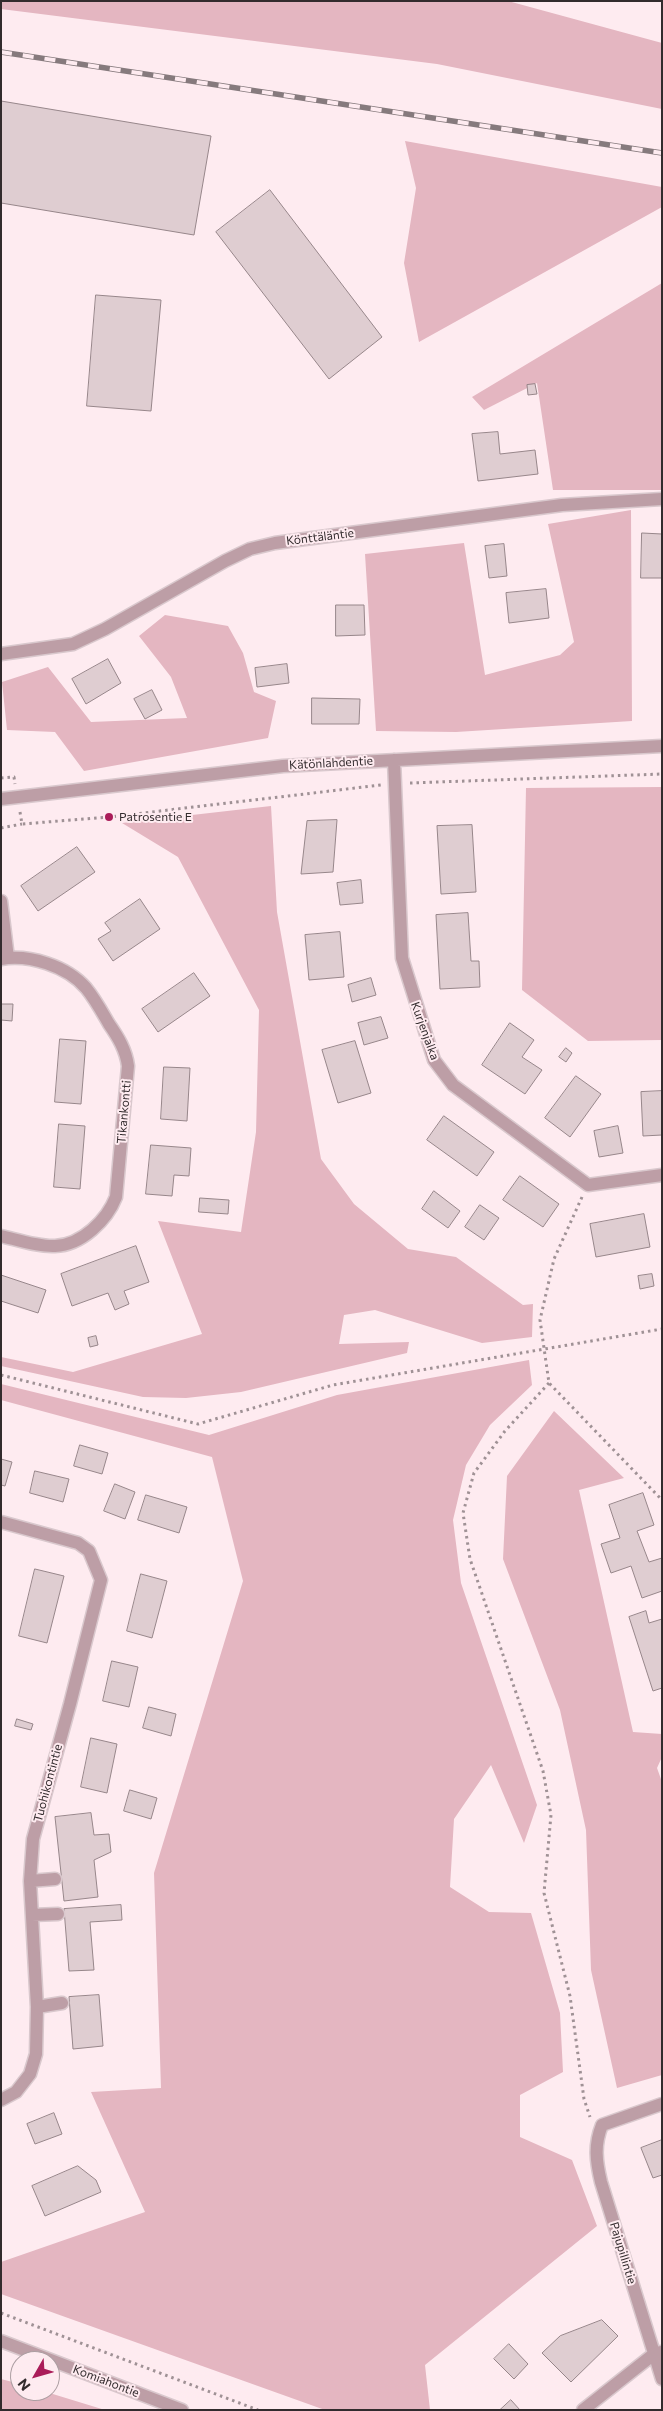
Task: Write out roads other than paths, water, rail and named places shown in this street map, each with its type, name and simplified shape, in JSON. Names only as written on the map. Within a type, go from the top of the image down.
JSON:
[{"type":"street","name":"Könttäläntie","points":[[1,654],[73,644],[105,629],[225,561],[250,549],[274,543],[562,506],[662,499]]},
{"type":"street","name":"Kätönlahdentie","points":[[1,799],[283,766],[662,746]]},
{"type":"street","name":"Kurjenjalka","points":[[394,760],[402,958],[434,1060],[453,1085],[588,1185],[662,1175]]},
{"type":"street","name":"Tikankontti","points":[[1,901],[5,958],[34,960],[49,964],[69,973],[86,987],[126,1053],[128,1066],[116,1197],[110,1212],[81,1237],[67,1244],[54,1246],[1,1236]]},
{"type":"street","name":"Tuohikontintie","points":[[1,1522],[78,1543],[89,1551],[101,1580],[70,1704],[33,1839],[30,1881],[37,2008],[36,2054],[30,2074],[16,2092],[1,2100]]},
{"type":"street","points":[[30,1881],[55,1879]]},
{"type":"street","points":[[32,1915],[58,1914]]},
{"type":"street","points":[[37,2008],[62,2003]]},
{"type":"street","name":"Pajupillintie","points":[[662,2104],[602,2125],[596,2139],[595,2158],[601,2182],[658,2353],[662,2379]]},
{"type":"street","name":"Komiahontie","points":[[1,2340],[177,2409]]},
{"type":"street","points":[[583,2410],[658,2353]]},
{"type":"railway","points":[[1,52],[662,153]]},
{"type":"place","name":"Patrosentie E","points":[[109,817]]}]
